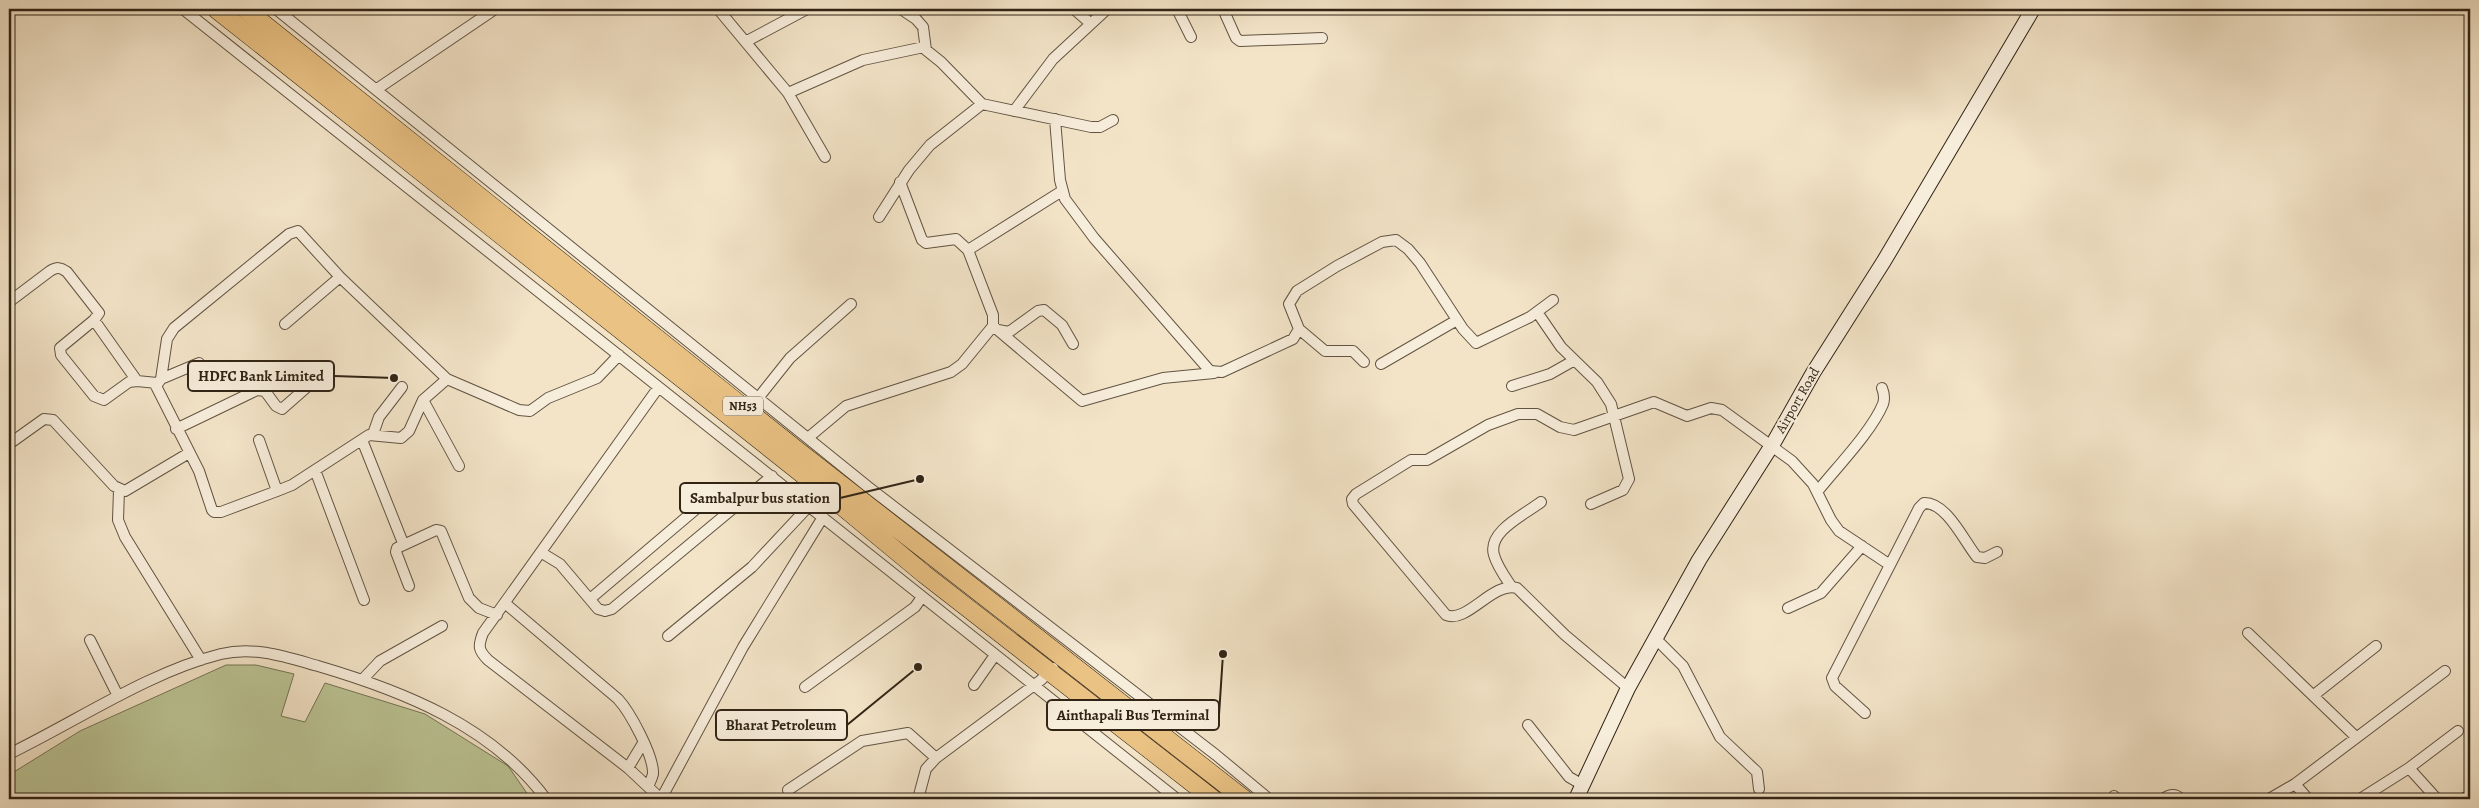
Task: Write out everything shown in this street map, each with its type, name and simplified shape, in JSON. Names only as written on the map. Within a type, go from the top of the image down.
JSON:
[{"type":"highway","name":"NH53","points":[[216,9],[825,492],[924,574],[1213,799]]},
{"type":"highway","name":"NH53","points":[[245,9],[798,451],[1073,654],[1244,799]]},
{"type":"main road","name":"Airport Road","points":[[1576,799],[1581,784],[1628,688],[1699,560],[1771,446],[1817,365],[1884,261],[2033,9]]},
{"type":"street","points":[[183,9],[1178,799]]},
{"type":"street","points":[[276,9],[809,437],[1073,654],[1269,799]]},
{"type":"street","points":[[377,89],[495,9]]},
{"type":"street","points":[[718,9],[747,41],[788,93],[825,157]]},
{"type":"street","points":[[747,41],[807,9]]},
{"type":"street","points":[[901,9],[916,19],[923,27],[925,35],[924,47]]},
{"type":"street","points":[[1074,9],[1090,23]]},
{"type":"street","points":[[1014,112],[1049,63],[1107,9]]},
{"type":"street","points":[[1177,9],[1191,37]]},
{"type":"street","points":[[1223,9],[1236,38],[1240,41],[1322,38]]},
{"type":"street","points":[[788,93],[858,62],[924,47]]},
{"type":"street","points":[[924,47],[982,104],[1091,127],[1100,127],[1113,120]]},
{"type":"street","points":[[879,217],[900,182],[930,145],[982,104]]},
{"type":"street","points":[[1055,120],[1062,191],[1073,212],[1206,367],[1214,373]]},
{"type":"street","points":[[809,437],[846,406],[951,372],[962,364],[993,326],[993,315],[968,250],[956,239],[926,243],[922,240],[900,182]]},
{"type":"street","points":[[968,250],[1062,191]]},
{"type":"street","points":[[447,379],[423,400],[409,431],[402,438],[373,434],[277,491],[221,512],[214,512],[199,471],[157,391],[167,338],[174,328],[293,231],[302,233],[340,277],[447,379],[519,410],[530,411],[548,398],[597,378],[619,355]]},
{"type":"street","points":[[1364,362],[1353,351],[1325,351],[1299,329],[1289,304],[1297,292],[1337,266],[1391,239],[1408,249],[1420,263],[1457,320],[1476,343],[1537,312],[1553,300]]},
{"type":"street","points":[[9,302],[50,270],[56,267],[62,268],[67,272],[99,313],[94,320],[62,346],[61,355],[99,400],[108,398],[122,386],[137,381],[159,381],[199,363]]},
{"type":"street","points":[[285,324],[340,277]]},
{"type":"street","points":[[759,397],[790,358],[851,304]]},
{"type":"street","points":[[993,326],[1002,332],[1009,332],[1038,310],[1044,310],[1062,326],[1073,344]]},
{"type":"street","points":[[1537,312],[1573,361],[1597,382],[1616,416],[1629,479],[1623,490],[1591,504]]},
{"type":"street","points":[[94,320],[137,381]]},
{"type":"street","points":[[1381,364],[1457,320]]},
{"type":"street","points":[[993,326],[1082,401],[1163,378],[1222,372],[1293,339],[1299,329]]},
{"type":"street","points":[[1512,386],[1550,374],[1573,361]]},
{"type":"street","points":[[373,434],[379,417],[402,387]]},
{"type":"street","points":[[176,429],[257,390],[265,391],[276,406],[282,409],[308,388]]},
{"type":"street","points":[[658,388],[506,604],[483,633],[478,644],[480,651],[628,768],[661,799],[743,647],[823,517]]},
{"type":"street","points":[[1817,492],[1884,403],[1882,388]]},
{"type":"street","points":[[423,400],[459,466]]},
{"type":"street","points":[[1511,586],[1456,617],[1446,615],[1353,504],[1352,499],[1360,490],[1411,460],[1432,458],[1488,425],[1518,414],[1537,414],[1560,427],[1574,430],[1654,402],[1688,416],[1716,408],[1722,410],[1803,471],[1839,531],[1885,562]]},
{"type":"street","points":[[9,444],[44,419],[53,420],[114,486],[119,490],[126,491],[189,453]]},
{"type":"street","points":[[259,440],[277,491]]},
{"type":"street","points":[[362,440],[403,544]]},
{"type":"street","points":[[315,470],[364,600]]},
{"type":"street","points":[[542,553],[560,564],[598,609],[605,611],[612,609],[772,476]]},
{"type":"street","points":[[119,490],[118,520],[125,537],[201,660]]},
{"type":"street","points":[[1541,502],[1503,530],[1494,541],[1494,557],[1511,586],[1522,592],[1553,625],[1628,688]]},
{"type":"street","points":[[1865,713],[1835,686],[1832,678],[1885,562],[1919,508],[1924,503],[1933,505],[1955,524],[1977,557],[1984,558],[1997,552]]},
{"type":"street","points":[[590,599],[702,504]]},
{"type":"street","points":[[668,636],[752,567],[809,506]]},
{"type":"street","points":[[409,586],[396,552],[403,544],[436,530],[441,530],[469,598],[479,608],[497,615]]},
{"type":"street","points":[[1788,608],[1821,593],[1862,546]]},
{"type":"street","points":[[805,686],[915,607],[922,597]]},
{"type":"street","points":[[506,604],[629,711],[643,743],[653,774],[649,786]]},
{"type":"street","points":[[363,679],[380,661],[442,626]]},
{"type":"street","points":[[2248,633],[2356,737]]},
{"type":"street","points":[[1656,639],[1683,666],[1713,728],[1756,772],[1759,789]]},
{"type":"street","points":[[90,640],[118,696]]},
{"type":"street","points":[[2314,695],[2376,646]]},
{"type":"street","points":[[9,754],[118,696],[201,660],[240,650],[261,651],[363,679],[426,704],[451,718],[508,757],[546,799]]},
{"type":"street","points":[[918,799],[926,769],[936,758],[1033,685],[1049,670],[1073,654]]},
{"type":"street","points":[[974,685],[995,655]]},
{"type":"street","points":[[2269,799],[2295,784],[2445,671]]},
{"type":"street","points":[[1528,725],[1568,777],[1581,784]]},
{"type":"street","points":[[2360,799],[2409,768],[2458,731]]},
{"type":"street","points":[[788,790],[862,741],[908,733],[936,758]]},
{"type":"street","points":[[628,768],[643,743]]},
{"type":"street","points":[[2409,768],[2437,799]]},
{"type":"street","points":[[2295,784],[2308,799]]},
{"type":"street","points":[[2163,799],[2169,795],[2174,795],[2181,799]]},
{"type":"street","points":[[2463,799],[2470,795]]},
{"type":"green space","points":[[226,665],[256,665],[294,674],[281,716],[305,722],[325,683],[425,714],[508,766],[531,799],[9,799],[9,775],[80,731]]},
{"type":"place","name":"HDFC Bank Limited","points":[[394,378]]},
{"type":"place","name":"Sambalpur bus station","points":[[920,479]]},
{"type":"place","name":"Ainthapali Bus Terminal","points":[[1223,654]]},
{"type":"place","name":"Bharat Petroleum","points":[[918,667]]}]
